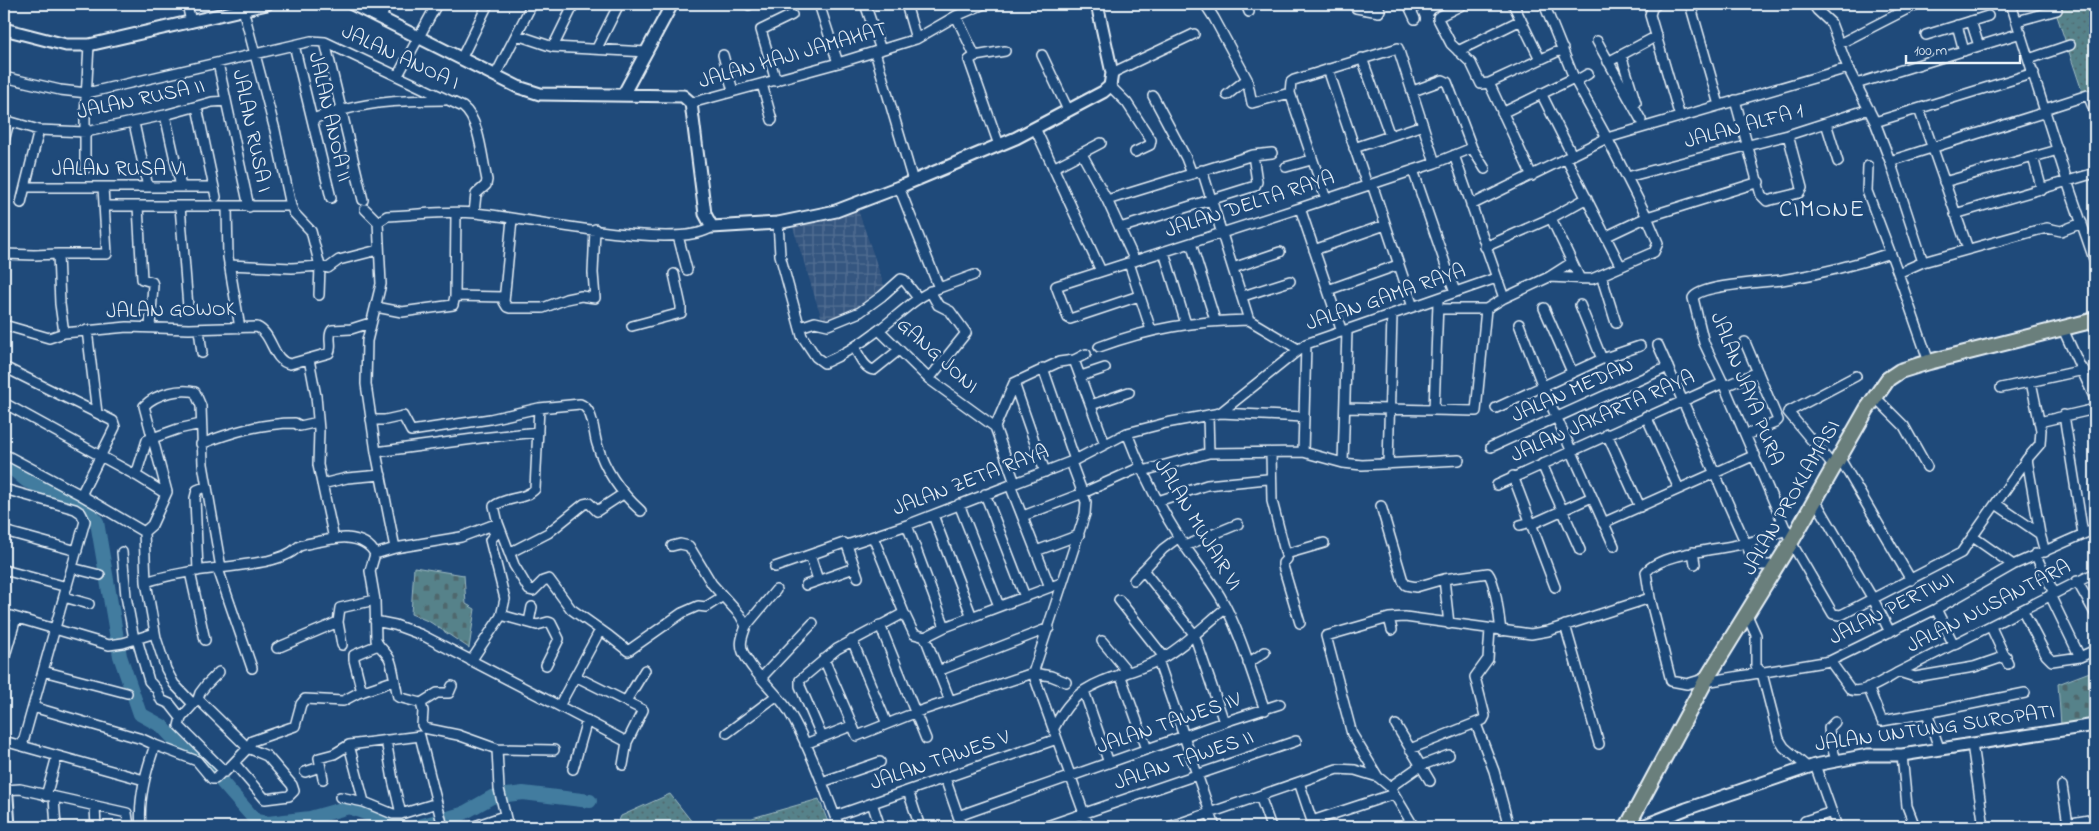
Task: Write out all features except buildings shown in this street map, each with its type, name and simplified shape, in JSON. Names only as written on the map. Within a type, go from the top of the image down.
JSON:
[{"type":"main road","name":"JALAN PROKLAMASI","points":[[1627,827],[1706,680],[1776,565],[1789,536],[1815,500],[1874,396],[1888,379],[1908,367],[2095,320]]},
{"type":"street","points":[[188,4],[191,22]]},
{"type":"street","points":[[4,29],[66,46],[89,46],[191,22],[237,8],[267,4]]},
{"type":"street","points":[[352,4],[495,76],[518,87],[540,94],[684,96],[691,103],[705,214],[712,227]]},
{"type":"street","points":[[381,17],[387,4]]},
{"type":"street","points":[[398,75],[436,4]]},
{"type":"street","points":[[461,59],[488,4]]},
{"type":"street","points":[[495,76],[532,4]]},
{"type":"street","points":[[553,47],[574,4]]},
{"type":"street","points":[[597,48],[619,4]]},
{"type":"street","points":[[623,95],[672,4]]},
{"type":"street","points":[[819,4],[838,63]]},
{"type":"street","points":[[865,4],[913,181]]},
{"type":"street","points":[[906,4],[916,39]]},
{"type":"street","name":"JALAN HAJI JAMAHAT","points":[[691,103],[878,52],[916,39],[956,16],[964,8],[984,4]]},
{"type":"street","points":[[378,222],[387,216],[474,212],[554,226],[678,236],[697,234],[712,227],[778,223],[836,211],[999,145],[1103,92],[1110,86],[1112,73],[1097,4]]},
{"type":"street","points":[[1205,4],[1247,79],[1252,103],[1290,92]]},
{"type":"street","points":[[1356,8],[1379,12],[1380,10],[1376,4]]},
{"type":"street","points":[[1408,4],[1415,19]]},
{"type":"street","points":[[1464,4],[1438,18],[1451,44],[1471,63],[1481,84],[1491,88],[1532,176]]},
{"type":"street","points":[[1512,4],[1540,59]]},
{"type":"street","points":[[1657,4],[1652,8],[1650,15],[1680,116]]},
{"type":"street","points":[[1690,4],[1719,105]]},
{"type":"street","points":[[1813,4],[1831,23],[1848,68],[1876,122],[1923,262]]},
{"type":"street","points":[[1839,44],[1917,4]]},
{"type":"street","points":[[2011,4],[2095,262]]},
{"type":"street","points":[[1547,5],[1575,79],[1647,217],[1657,241],[1656,250],[1592,279],[1549,277]]},
{"type":"street","points":[[237,8],[254,53],[275,130],[291,206],[294,213],[310,229],[320,266],[319,295]]},
{"type":"street","points":[[2017,21],[2058,10]]},
{"type":"street","points":[[776,81],[761,30],[792,15]]},
{"type":"street","points":[[956,16],[972,58],[999,145]]},
{"type":"street","points":[[1926,35],[1988,16]]},
{"type":"street","points":[[1458,51],[1521,20]]},
{"type":"street","points":[[1971,21],[1979,46]]},
{"type":"street","points":[[1957,26],[1964,50]]},
{"type":"street","points":[[1856,84],[2021,33]]},
{"type":"street","points":[[1112,73],[1194,34]]},
{"type":"street","points":[[517,35],[553,47],[647,52]]},
{"type":"street","points":[[1608,62],[1657,36]]},
{"type":"street","name":"JALAN ANOA I","points":[[4,78],[60,90],[87,93],[254,53],[311,41],[325,42],[398,75],[469,112],[479,142],[487,180],[486,185],[476,194],[474,212]]},
{"type":"street","points":[[1597,41],[1642,124]]},
{"type":"street","points":[[325,42],[364,204],[378,222],[381,284],[367,341],[366,384],[376,452],[395,548]]},
{"type":"street","name":"JALAN ANOA II","points":[[294,45],[331,198]]},
{"type":"street","points":[[2029,58],[2070,45]]},
{"type":"street","points":[[85,169],[85,116],[89,46]]},
{"type":"street","points":[[1326,199],[1311,160],[1290,92],[1294,80],[1394,48],[1400,50],[1435,162]]},
{"type":"street","points":[[972,58],[1005,51]]},
{"type":"street","points":[[1491,88],[1540,59],[1564,52]]},
{"type":"street","points":[[722,55],[733,92]]},
{"type":"street","points":[[1042,55],[1068,110]]},
{"type":"street","points":[[1621,56],[1642,124]]},
{"type":"street","points":[[1362,58],[1390,136]]},
{"type":"street","name":"JALAN RUSA I","points":[[218,63],[249,207]]},
{"type":"street","points":[[1471,205],[1607,138],[1642,124],[1680,116],[1848,68]]},
{"type":"street","points":[[1328,69],[1354,148],[1385,225],[1413,307]]},
{"type":"street","points":[[1876,122],[2034,73]]},
{"type":"street","points":[[1502,113],[1541,93],[1588,74]]},
{"type":"street","points":[[1227,95],[1247,79]]},
{"type":"street","points":[[1413,91],[1443,80],[1446,81],[1472,148],[1485,169]]},
{"type":"street","points":[[762,84],[772,120]]},
{"type":"street","points":[[1110,86],[1127,103],[1151,140],[1150,145],[1135,152]]},
{"type":"street","points":[[1541,93],[1587,198],[1620,266]]},
{"type":"street","points":[[1890,161],[2046,111],[2088,95],[2095,112]]},
{"type":"street","points":[[1152,96],[1174,134],[1192,174]]},
{"type":"street","points":[[312,119],[341,110],[390,101],[449,100]]},
{"type":"street","points":[[1735,100],[1762,198],[1769,202],[1801,191],[1802,184],[1788,134]]},
{"type":"street","name":"JALAN RUSA II","points":[[6,121],[40,130],[86,132],[134,123],[212,102],[226,101]]},
{"type":"street","points":[[197,107],[216,197]]},
{"type":"street","name":"JALAN ALFA 1","points":[[1627,178],[1748,146],[1869,109]]},
{"type":"street","points":[[1919,109],[1968,249]]},
{"type":"street","points":[[165,115],[181,187]]},
{"type":"street","points":[[4,141],[6,121]]},
{"type":"street","points":[[134,123],[148,188]]},
{"type":"street","points":[[1826,123],[1838,162]]},
{"type":"street","points":[[1354,148],[1423,125]]},
{"type":"street","points":[[1035,128],[1101,271]]},
{"type":"street","points":[[21,203],[40,130]]},
{"type":"street","points":[[1053,168],[1101,143]]},
{"type":"street","name":"JALAN DELTA RAYA","points":[[1139,296],[1070,319],[1056,286],[1300,208],[1472,148]]},
{"type":"street","points":[[1944,182],[2058,150]]},
{"type":"street","points":[[1107,200],[1253,155],[1272,153]]},
{"type":"street","points":[[1082,154],[1120,228],[1132,262],[1139,296],[1151,330]]},
{"type":"street","points":[[1120,228],[1256,185],[1253,155]]},
{"type":"street","points":[[1454,155],[1504,298]]},
{"type":"street","points":[[2033,157],[2042,190]]},
{"type":"street","points":[[1286,167],[1311,160]]},
{"type":"street","points":[[1868,166],[1867,191],[1929,362]]},
{"type":"street","points":[[1202,170],[1249,320]]},
{"type":"street","points":[[1413,170],[1455,292]]},
{"type":"street","points":[[1956,214],[2095,173]]},
{"type":"street","points":[[1607,236],[1647,217],[1759,182]]},
{"type":"street","name":"JALAN RUSA VI","points":[[25,187],[214,187]]},
{"type":"street","points":[[4,254],[34,256],[107,254],[102,187]]},
{"type":"street","points":[[899,187],[935,289],[938,305],[950,311],[966,333],[929,379]]},
{"type":"street","points":[[1485,247],[1551,218],[1587,198]]},
{"type":"street","points":[[104,206],[291,206]]},
{"type":"street","points":[[138,206],[142,279],[152,282],[153,285],[150,327]]},
{"type":"street","points":[[180,206],[188,307]]},
{"type":"street","points":[[227,207],[229,265],[240,328]]},
{"type":"street","points":[[1300,208],[1344,331],[1346,408],[1344,463]]},
{"type":"street","points":[[376,307],[402,312],[453,305],[455,296],[456,213]]},
{"type":"street","points":[[1551,218],[1580,279]]},
{"type":"street","points":[[512,219],[504,297],[505,306],[510,308],[543,308],[566,299],[582,296],[595,298],[593,274],[595,229]]},
{"type":"street","points":[[778,223],[780,255],[804,340],[822,364],[854,347],[879,330]]},
{"type":"street","points":[[1898,273],[1923,262],[1968,249],[2047,228],[2061,231],[2082,223]]},
{"type":"street","points":[[1314,250],[1385,225]]},
{"type":"street","points":[[678,236],[687,270]]},
{"type":"street","points":[[1191,243],[1215,320]]},
{"type":"street","points":[[229,265],[292,268],[332,267],[339,260],[378,250]]},
{"type":"street","points":[[1164,252],[1186,324]]},
{"type":"street","points":[[1233,268],[1280,252]]},
{"type":"street","points":[[58,254],[60,304],[64,333]]},
{"type":"street","name":"JALAN JAYA PURA","points":[[1873,599],[1841,615],[1835,616],[1831,613],[1789,536],[1724,384],[1704,343],[1693,302],[1694,295],[1721,287],[1782,280],[1841,268],[1890,254]]},
{"type":"street","points":[[1439,309],[1486,309],[1504,298],[1549,277],[1571,263]]},
{"type":"street","points":[[1328,290],[1398,265]]},
{"type":"street","points":[[632,326],[681,313],[682,306],[674,274]]},
{"type":"street","name":"GANG JONI","points":[[974,275],[935,289],[918,298],[879,330],[929,379],[995,427]]},
{"type":"street","points":[[1600,275],[1616,324]]},
{"type":"street","name":"JALAN GAMA RAYA","points":[[1105,444],[1127,433],[1220,413],[1273,372],[1296,345],[1392,315],[1496,278]]},
{"type":"street","points":[[800,327],[815,322],[828,325],[860,312],[882,296],[900,279],[904,280],[918,298]]},
{"type":"street","points":[[1243,296],[1290,281]]},
{"type":"street","points":[[455,296],[504,297]]},
{"type":"street","points":[[1434,410],[1438,299]]},
{"type":"street","points":[[1580,304],[1602,359]]},
{"type":"street","points":[[1544,308],[1572,372]]},
{"type":"street","points":[[1346,408],[1474,413],[1477,410],[1486,309]]},
{"type":"street","points":[[1388,464],[1392,315]]},
{"type":"street","points":[[1099,347],[1151,330],[1215,320],[1249,320],[1296,345],[1304,417],[1304,452]]},
{"type":"street","name":"JALAN GOWOK","points":[[4,325],[50,338],[64,333],[120,327],[261,329],[280,358],[290,364],[329,353],[331,350],[330,335],[332,330],[351,329],[370,323]]},
{"type":"street","points":[[1519,324],[1542,387],[1614,546]]},
{"type":"street","points":[[2062,327],[2084,370],[2095,399]]},
{"type":"street","points":[[199,329],[202,353]]},
{"type":"street","points":[[87,330],[96,413]]},
{"type":"street","points":[[1746,342],[1778,421],[1746,435]]},
{"type":"street","points":[[1658,345],[1756,564],[1776,565]]},
{"type":"street","points":[[1496,408],[1602,359],[1640,346]]},
{"type":"street","points":[[854,347],[871,371],[899,350]]},
{"type":"street","points":[[1050,587],[1023,516],[995,427],[1014,383],[1065,359],[1074,360],[1086,354]]},
{"type":"street","points":[[309,359],[316,396],[318,465],[334,539]]},
{"type":"street","points":[[1074,360],[1105,444]]},
{"type":"street","points":[[4,367],[113,421],[115,426],[81,495]]},
{"type":"street","name":"JALAN MEDAN","points":[[1491,447],[1668,367]]},
{"type":"street","points":[[1043,368],[1086,507],[1079,535],[1033,672],[1089,827]]},
{"type":"street","points":[[1081,376],[1105,368]]},
{"type":"street","points":[[2001,388],[2084,370]]},
{"type":"street","name":"JALAN JAKARTA RAYA","points":[[1497,484],[1683,400],[1758,372]]},
{"type":"street","points":[[1856,376],[1788,412],[1837,462],[1911,580]]},
{"type":"street","points":[[1873,599],[1955,558],[1973,537],[2027,458],[2042,440],[2031,382]]},
{"type":"street","points":[[1014,383],[1046,472]]},
{"type":"street","points":[[144,532],[152,526],[166,494],[164,479],[144,406],[169,393],[184,389],[195,392],[201,406],[202,444],[219,568],[252,668]]},
{"type":"street","points":[[1091,405],[1129,392]]},
{"type":"street","points":[[1874,396],[1904,426],[1927,466]]},
{"type":"street","points":[[4,402],[136,475],[166,494]]},
{"type":"street","points":[[371,420],[385,420],[403,416],[411,431],[490,419],[539,408],[580,404],[586,406],[589,411],[597,446],[617,486],[641,511]]},
{"type":"street","points":[[471,661],[501,615],[505,596],[490,540],[496,534],[494,506],[503,501],[531,494],[535,489],[539,408]]},
{"type":"street","points":[[2039,422],[2095,409]]},
{"type":"street","points":[[1220,413],[1304,417]]},
{"type":"street","points":[[1208,415],[1209,453]]},
{"type":"street","points":[[2064,415],[2083,534]]},
{"type":"street","points":[[1646,416],[1679,489]]},
{"type":"street","points":[[202,444],[232,432],[258,426],[295,423],[300,426],[318,422]]},
{"type":"street","points":[[136,475],[144,446],[151,437],[201,424]]},
{"type":"street","points":[[376,452],[538,432]]},
{"type":"street","name":"JALAN MUJAIR VI","points":[[1127,433],[1142,469],[1183,547],[1226,608],[1265,710]]},
{"type":"street","points":[[1607,434],[1640,507]]},
{"type":"street","name":"JALAN ZETA RAYA","points":[[775,567],[840,544],[844,543],[847,545],[907,525],[1073,461],[1105,444]]},
{"type":"street","points":[[1023,516],[1142,469],[1209,453],[1304,452],[1344,463],[1388,464],[1459,460]]},
{"type":"street","points":[[1271,453],[1272,501],[1287,559],[1283,566],[1300,622]]},
{"type":"street","points":[[4,454],[81,495],[144,532]]},
{"type":"street","points":[[1603,523],[1754,455]]},
{"type":"street","points":[[2027,458],[2040,534],[2040,553],[2052,594],[2080,657]]},
{"type":"street","points":[[1542,464],[1580,550]]},
{"type":"street","points":[[322,484],[353,477],[381,475]]},
{"type":"street","points":[[1513,476],[1555,587]]},
{"type":"street","points":[[1158,501],[1207,486],[1267,479]]},
{"type":"street","points":[[205,640],[194,571],[195,498],[197,490],[207,486]]},
{"type":"street","points":[[4,489],[75,509],[84,516],[84,524],[77,551],[22,746]]},
{"type":"street","points":[[509,553],[548,533],[584,504],[589,503],[597,511],[623,494]]},
{"type":"street","points":[[985,494],[1025,597]]},
{"type":"street","points":[[1520,525],[1532,523],[1562,511],[1592,496]]},
{"type":"street","points":[[1815,500],[1873,599],[1890,632]]},
{"type":"street","points":[[960,504],[999,606]]},
{"type":"street","points":[[1996,504],[2040,534]]},
{"type":"street","points":[[1381,506],[1403,581],[1406,585],[1416,587],[1444,579],[1489,574],[1501,630]]},
{"type":"street","points":[[932,515],[972,616]]},
{"type":"street","points":[[1183,547],[1238,524]]},
{"type":"street","points":[[375,554],[395,548],[461,537],[494,525]]},
{"type":"street","points":[[494,525],[529,590],[533,591],[549,579],[571,609],[628,651],[682,613],[698,606],[706,607],[722,596]]},
{"type":"street","points":[[907,525],[945,627]]},
{"type":"street","name":"JALAN PERTIWI","points":[[1868,688],[1855,692],[1851,690],[1830,661],[1936,609],[2013,565],[2095,529]]},
{"type":"street","points":[[4,531],[77,551]]},
{"type":"street","points":[[144,532],[146,582],[155,633],[166,669],[174,684],[196,701],[248,748],[267,756],[292,785],[294,791],[292,795],[265,799],[234,764]]},
{"type":"street","points":[[1036,551],[1079,535]]},
{"type":"street","points":[[1789,536],[1693,552],[1660,562],[1649,568],[1646,572],[1646,577],[1650,598],[1671,680],[1687,684],[1830,661]]},
{"type":"street","points":[[874,537],[914,634],[925,637],[972,616],[1061,584]]},
{"type":"street","points":[[1134,580],[1163,549],[1179,537]]},
{"type":"street","points":[[1973,537],[2013,565]]},
{"type":"street","points":[[146,582],[194,571],[268,561],[293,553],[298,547],[334,539],[347,538],[364,543],[371,547],[375,554],[370,571],[378,645],[384,650],[390,660],[400,699],[421,703],[437,693],[449,694],[452,686]]},
{"type":"street","points":[[1286,554],[1324,543]]},
{"type":"street","points":[[672,546],[680,544],[689,546],[712,584],[740,615],[746,626]]},
{"type":"street","points":[[847,545],[858,577]]},
{"type":"street","points":[[122,552],[126,596],[135,639],[149,681],[157,690],[161,700],[170,704],[181,718]]},
{"type":"street","points":[[1693,552],[1695,564]]},
{"type":"street","points":[[810,555],[818,580]]},
{"type":"street","points":[[72,568],[100,575]]},
{"type":"street","points":[[806,585],[854,568]]},
{"type":"street","points":[[4,570],[67,587]]},
{"type":"street","points":[[1143,570],[1194,634],[1224,722]]},
{"type":"street","name":"JALAN NUSANTARA","points":[[1899,672],[1954,646],[2095,573]]},
{"type":"street","points":[[1444,579],[1449,624]]},
{"type":"street","points":[[2077,581],[2095,613]]},
{"type":"street","points":[[776,590],[746,626],[741,641],[743,650],[787,709],[806,744],[839,827]]},
{"type":"street","points":[[64,597],[88,604]]},
{"type":"street","points":[[1412,827],[1392,790],[1378,777],[1352,734],[1326,636],[1389,618],[1405,617],[1531,634],[1650,598]]},
{"type":"street","points":[[342,644],[338,622],[339,610],[374,600]]},
{"type":"street","points":[[1119,600],[1161,658],[1185,737],[1216,827]]},
{"type":"street","points":[[529,622],[532,607]]},
{"type":"street","points":[[1054,728],[1072,701],[1084,691],[1101,680],[1161,658],[1226,608]]},
{"type":"street","points":[[1936,609],[1954,646]]},
{"type":"street","points":[[2023,611],[2046,655],[2052,661],[2080,657],[2095,650]]},
{"type":"street","points":[[822,737],[799,683],[800,680],[824,659],[852,640],[904,613]]},
{"type":"street","points":[[4,614],[109,645],[123,643],[155,633]]},
{"type":"street","points":[[501,615],[537,625],[550,622],[559,640],[546,665]]},
{"type":"street","points":[[1747,615],[1756,635],[1756,666],[1762,673],[1779,739],[1784,747],[1811,766],[1838,827]]},
{"type":"street","points":[[4,659],[16,618]]},
{"type":"street","points":[[1389,618],[1392,630]]},
{"type":"street","points":[[375,621],[395,625],[422,635],[627,742]]},
{"type":"street","points":[[277,648],[338,622]]},
{"type":"street","points":[[762,677],[813,623]]},
{"type":"street","points":[[1565,625],[1599,744]]},
{"type":"street","points":[[880,626],[926,739]]},
{"type":"street","points":[[1991,627],[2007,660],[1915,677],[1899,672],[1868,688],[1882,721],[2025,693]]},
{"type":"street","points":[[938,670],[1049,628]]},
{"type":"street","points":[[1410,749],[1483,720],[1485,716],[1476,677],[1488,659],[1490,629]]},
{"type":"street","points":[[559,706],[598,634]]},
{"type":"street","points":[[925,637],[950,701]]},
{"type":"street","points":[[852,640],[887,724]]},
{"type":"street","points":[[1102,641],[1124,673],[1147,749]]},
{"type":"street","points":[[362,692],[354,655],[378,645]]},
{"type":"street","points":[[1248,663],[1265,652]]},
{"type":"street","points":[[824,659],[851,726],[857,736],[916,712],[1033,672],[1066,682]]},
{"type":"street","points":[[626,701],[645,670]]},
{"type":"street","points":[[43,671],[127,693]]},
{"type":"street","points":[[219,672],[181,718],[180,728],[219,775]]},
{"type":"street","points":[[575,676],[643,710],[627,742],[623,765]]},
{"type":"street","points":[[33,707],[142,739],[197,760],[210,778],[227,771],[252,741],[295,726],[301,704],[305,699],[343,701],[394,681]]},
{"type":"street","points":[[1084,691],[1109,763]]},
{"type":"street","points":[[727,733],[776,696]]},
{"type":"street","points":[[421,703],[423,711],[422,725],[424,728],[458,735],[497,749],[554,750]]},
{"type":"street","name":"JALAN TAWES IV","points":[[958,816],[1280,704]]},
{"type":"street","points":[[1927,712],[1938,748]]},
{"type":"street","points":[[573,770],[587,720]]},
{"type":"street","points":[[1835,722],[1829,728],[1830,740],[1836,760]]},
{"type":"street","points":[[1476,724],[1499,769],[1509,827]]},
{"type":"street","points":[[1396,725],[1430,781]]},
{"type":"street","name":"JALAN UNTUNG SUROPATI","points":[[1640,827],[1811,766],[1836,760],[1868,755],[1902,755],[2095,725]]},
{"type":"street","points":[[806,744],[851,726]]},
{"type":"street","points":[[324,779],[319,758],[334,754],[349,745],[420,736],[442,824]]},
{"type":"street","points":[[386,740],[401,814]]},
{"type":"street","name":"JALAN TAWES V","points":[[835,816],[1057,740]]},
{"type":"street","points":[[4,741],[144,780]]},
{"type":"street","name":"JALAN TAWES II","points":[[1044,827],[1296,741]]},
{"type":"street","points":[[141,827],[140,817],[144,780],[155,744]]},
{"type":"street","points":[[1972,744],[1984,827]]},
{"type":"street","points":[[349,745],[364,802]]},
{"type":"street","points":[[497,749],[499,789],[508,827]]},
{"type":"street","points":[[1299,782],[1313,824],[1392,790],[1420,766],[1449,755]]},
{"type":"street","points":[[1902,755],[1907,806],[1915,827]]},
{"type":"street","points":[[56,827],[50,797],[57,756]]},
{"type":"street","points":[[822,782],[880,762]]},
{"type":"street","points":[[305,772],[320,767]]},
{"type":"street","points":[[1171,827],[1210,812],[1345,768],[1378,777]]},
{"type":"street","points":[[945,778],[962,827]]},
{"type":"street","points":[[2062,786],[2068,824]]},
{"type":"street","points":[[9,827],[7,797],[4,791],[20,789],[128,814],[130,827]]},
{"type":"street","points":[[908,791],[920,827]]},
{"type":"street","points":[[340,796],[364,802],[393,814],[438,807]]},
{"type":"street","points":[[1260,796],[1271,827]]},
{"type":"street","points":[[872,803],[880,827]]},
{"type":"street","points":[[95,807],[96,827]]},
{"type":"street","points":[[1805,821],[1832,812]]},
{"type":"street","points":[[472,827],[504,816]]},
{"type":"street","points":[[2050,827],[2095,819]]},
{"type":"shaded area","points":[[857,207],[885,288],[853,315],[824,326],[792,224]]},
{"type":"green space","points":[[2053,4],[2095,4],[2095,100],[2086,103]]},
{"type":"green space","points":[[414,567],[464,575],[466,604],[475,609],[469,648],[430,622],[411,614]]},
{"type":"green space","points":[[2095,670],[2095,719],[2061,725],[2058,684]]},
{"type":"green space","points":[[670,794],[696,827],[616,827],[621,816]]},
{"type":"green space","points":[[819,799],[830,827],[704,827],[717,818],[752,818]]},
{"type":"waterway","points":[[4,462],[27,481],[79,503],[88,510],[97,522],[120,656],[140,714],[162,726],[183,749],[200,757],[256,821],[268,823],[310,818],[349,807],[402,827]]},
{"type":"waterway","points":[[416,827],[462,814],[492,797],[523,793],[590,801]]},
{"type":"district","name":"CIMONE","points":[[1822,210]]}]
